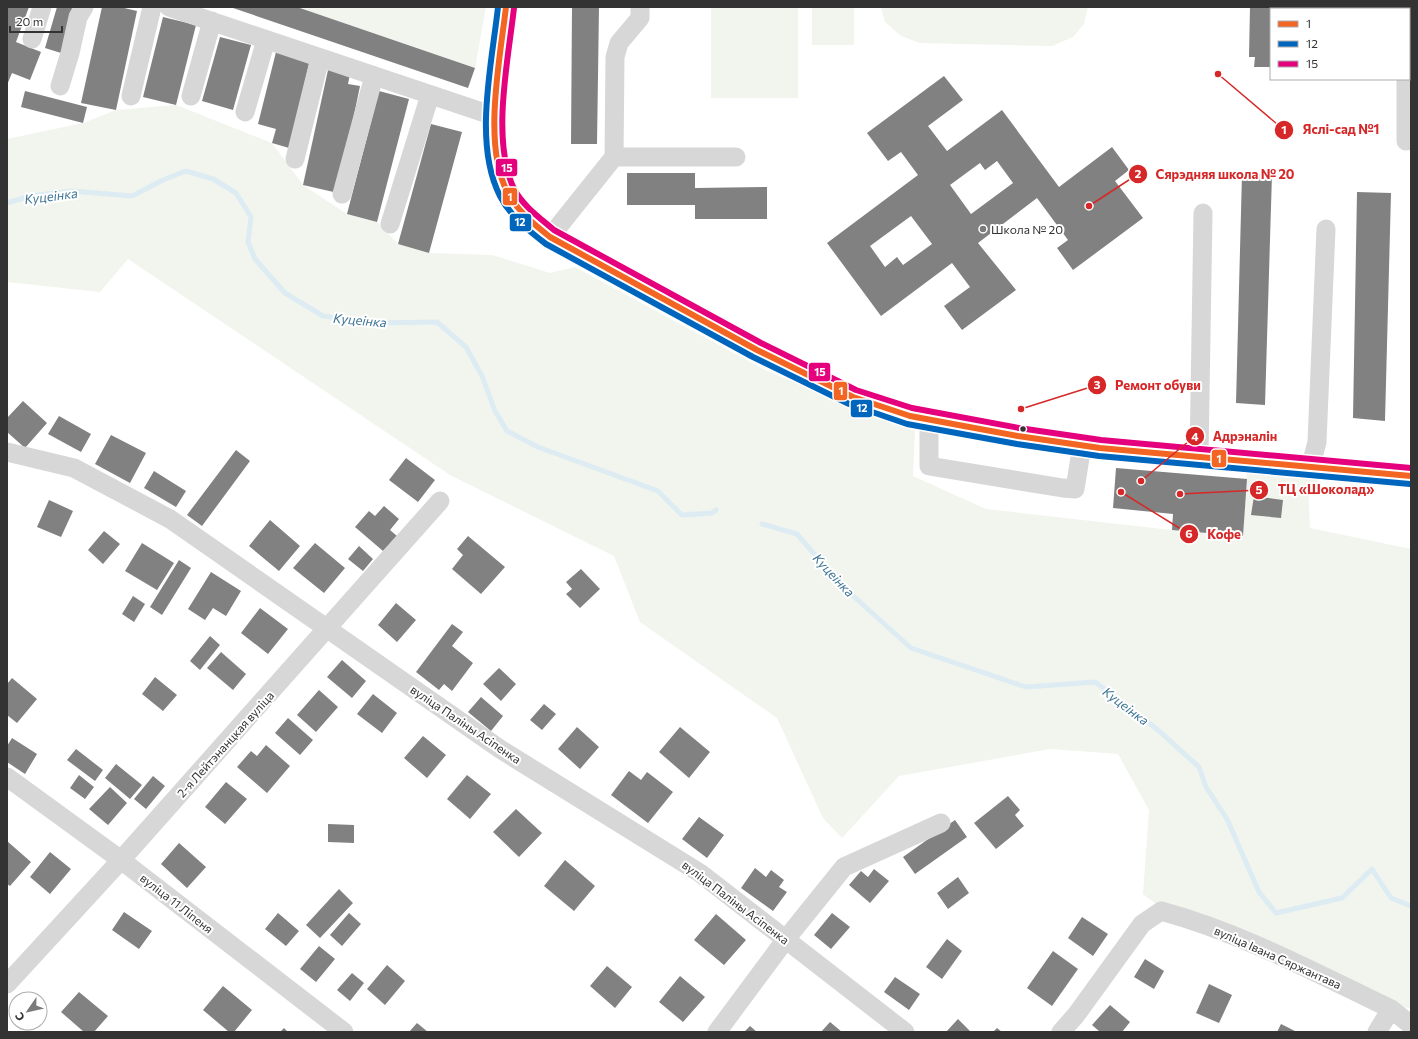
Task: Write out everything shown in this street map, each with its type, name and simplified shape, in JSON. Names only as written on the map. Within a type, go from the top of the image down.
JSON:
[{"type":"street","points":[[32,39],[42,7]]},
{"type":"street","points":[[60,86],[70,53],[78,17],[84,7]]},
{"type":"street","points":[[131,96],[152,7]]},
{"type":"street","points":[[169,7],[494,116]]},
{"type":"street","points":[[506,7],[494,116],[494,140],[497,161],[508,192],[516,206],[530,221],[550,237],[750,346],[854,397],[928,421],[1082,445],[1199,457],[1311,465],[1411,476]]},
{"type":"street","points":[[550,237],[614,157],[615,57],[618,43],[640,18],[640,7]]},
{"type":"street","points":[[191,96],[212,22]]},
{"type":"street","points":[[245,112],[266,40]]},
{"type":"street","points":[[295,159],[320,58]]},
{"type":"street","points":[[342,194],[374,76]]},
{"type":"street","points":[[1406,80],[1406,141]]},
{"type":"street","points":[[390,224],[430,95]]},
{"type":"street","points":[[614,157],[736,156]]},
{"type":"street","points":[[1199,457],[1203,213]]},
{"type":"street","points":[[1311,465],[1317,442],[1326,229]]},
{"type":"street","points":[[928,421],[929,466],[1063,488],[1075,489],[1082,445]]},
{"type":"street","name":"вуліца Паліны Асіпенка","points":[[7,452],[74,468],[170,519],[500,749],[700,873],[905,1032]]},
{"type":"street","name":"2-я Лейтэнанцкая вуліца","points":[[7,984],[121,860],[440,501]]},
{"type":"street","name":"вуліца 11 Ліпеня","points":[[7,777],[121,860],[344,1032]]},
{"type":"street","points":[[717,1032],[786,939],[844,868],[941,823]]},
{"type":"street","name":"вуліца Івана Сяржантава","points":[[1061,1032],[1076,1015],[1142,924],[1161,911],[1194,920],[1243,939],[1391,1009],[1411,1025]]},
{"type":"street","points":[[1377,1032],[1391,1009]]},
{"type":"shaded area","points":[[297,7],[486,7],[475,68]]},
{"type":"shaded area","points":[[711,7],[798,7],[798,98],[711,98]]},
{"type":"shaded area","points":[[812,7],[854,7],[854,45],[812,45]]},
{"type":"shaded area","points":[[881,7],[1088,7],[1084,24],[1073,37],[1052,46],[920,43],[901,36],[885,22]]},
{"type":"shaded area","points":[[176,105],[272,143],[303,185],[347,214],[377,222],[398,244],[429,253],[492,255],[550,273],[575,267],[767,371],[915,431],[913,476],[986,509],[1172,530],[1243,535],[1247,471],[1315,475],[1320,486],[1308,485],[1310,528],[1411,549],[1411,1008],[1370,1005],[1169,914],[1143,894],[1149,810],[1118,754],[1050,749],[899,776],[842,838],[823,818],[777,718],[640,622],[614,556],[450,475],[128,259],[100,292],[7,282],[7,139],[83,123],[116,110]]},
{"type":"building","points":[[7,7],[29,7],[16,42],[41,52],[30,80],[12,73],[7,85]]},
{"type":"building","points":[[57,7],[75,7],[61,53],[45,48]]},
{"type":"building","points":[[102,7],[120,7],[137,11],[116,110],[81,103]]},
{"type":"building","points":[[230,7],[297,7],[475,68],[468,88]]},
{"type":"building","points":[[572,7],[599,7],[597,144],[571,144]]},
{"type":"building","points":[[1250,7],[1280,7],[1270,8],[1270,67],[1254,67],[1255,57],[1249,57]]},
{"type":"building","points":[[163,17],[196,25],[176,105],[143,97]]},
{"type":"building","points":[[220,37],[251,45],[233,110],[202,101]]},
{"type":"building","points":[[276,52],[310,60],[289,148],[272,143],[276,129],[258,124]]},
{"type":"building","points":[[328,70],[350,74],[348,84],[360,86],[338,193],[303,185]]},
{"type":"building","points":[[944,76],[963,100],[928,126],[947,151],[1002,110],[1059,187],[1112,147],[1129,170],[1115,181],[1143,218],[1073,270],[1057,248],[1068,240],[1037,198],[978,243],[1016,290],[962,330],[944,306],[970,287],[952,263],[881,316],[827,243],[918,175],[901,152],[888,161],[867,133]],"holes":[[[997,161],[1013,183],[971,214],[950,185],[980,163],[985,170]],[[911,216],[932,244],[903,265],[897,257],[885,267],[870,246]]]},
{"type":"building","points":[[25,91],[87,107],[83,123],[21,107]]},
{"type":"building","points":[[379,91],[409,99],[377,222],[347,214]]},
{"type":"building","points":[[431,124],[462,132],[429,253],[398,244]]},
{"type":"building","points":[[627,173],[695,173],[695,188],[767,187],[767,219],[695,219],[695,205],[627,205]]},
{"type":"building","points":[[1242,174],[1272,174],[1265,405],[1236,403]]},
{"type":"building","points":[[1357,192],[1391,193],[1385,421],[1353,418]]},
{"type":"building","points":[[23,401],[47,423],[25,448],[7,432],[7,418]]},
{"type":"building","points":[[59,416],[91,434],[81,452],[48,434]]},
{"type":"building","points":[[111,435],[146,453],[130,483],[95,464]]},
{"type":"building","points":[[236,450],[250,461],[202,526],[187,515]]},
{"type":"building","points":[[406,458],[435,480],[418,502],[389,480]]},
{"type":"building","points":[[1116,468],[1247,479],[1243,536],[1172,530],[1173,514],[1113,508]]},
{"type":"building","points":[[154,471],[186,491],[176,507],[144,488]]},
{"type":"building","points":[[1254,496],[1283,500],[1281,518],[1251,515]]},
{"type":"building","points":[[49,500],[73,511],[61,537],[37,527]]},
{"type":"building","points":[[384,506],[399,519],[390,530],[397,536],[383,551],[355,527],[369,511],[375,516]]},
{"type":"building","points":[[270,520],[300,546],[279,571],[249,546]]},
{"type":"building","points":[[104,531],[120,544],[103,564],[88,550]]},
{"type":"building","points":[[468,536],[505,567],[481,594],[452,569],[463,555],[457,549]]},
{"type":"building","points":[[142,543],[174,563],[157,590],[125,571]]},
{"type":"building","points":[[315,543],[345,568],[324,593],[293,568]]},
{"type":"building","points":[[359,546],[373,559],[363,571],[348,559]]},
{"type":"building","points":[[179,560],[191,568],[162,615],[150,607]]},
{"type":"building","points":[[581,569],[600,589],[580,608],[566,594],[572,589],[566,582]]},
{"type":"building","points":[[211,572],[241,591],[226,616],[213,608],[205,620],[188,609]]},
{"type":"building","points":[[133,596],[145,604],[134,622],[122,614]]},
{"type":"building","points":[[396,603],[416,620],[397,642],[378,625]]},
{"type":"building","points":[[260,608],[288,629],[268,654],[241,633]]},
{"type":"building","points":[[452,624],[463,632],[452,646],[473,663],[452,691],[444,684],[439,690],[416,672]]},
{"type":"building","points":[[210,636],[220,645],[200,670],[190,661]]},
{"type":"building","points":[[221,652],[246,674],[233,690],[207,668]]},
{"type":"building","points":[[342,660],[366,681],[352,698],[327,677]]},
{"type":"building","points":[[499,668],[516,684],[501,701],[483,684]]},
{"type":"building","points":[[155,677],[177,695],[163,711],[142,694]]},
{"type":"building","points":[[12,678],[37,699],[17,723],[7,715],[7,684]]},
{"type":"building","points":[[319,690],[338,707],[316,732],[297,715]]},
{"type":"building","points":[[373,694],[397,713],[382,733],[357,714]]},
{"type":"building","points":[[481,697],[503,716],[491,731],[468,712]]},
{"type":"building","points":[[544,704],[556,714],[542,730],[530,720]]},
{"type":"building","points":[[288,718],[313,740],[300,755],[275,733]]},
{"type":"building","points":[[577,727],[599,747],[580,769],[558,749]]},
{"type":"building","points":[[680,727],[710,752],[689,778],[659,752]]},
{"type":"building","points":[[423,736],[446,755],[427,778],[404,758]]},
{"type":"building","points":[[12,738],[37,754],[25,774],[7,762],[7,746]]},
{"type":"building","points":[[266,745],[290,766],[267,793],[237,767],[251,751],[257,756]]},
{"type":"building","points":[[76,749],[103,770],[95,781],[67,760]]},
{"type":"building","points":[[116,764],[142,785],[130,799],[105,778]]},
{"type":"building","points":[[629,771],[641,780],[647,772],[673,792],[648,823],[611,795]]},
{"type":"building","points":[[79,775],[94,787],[85,799],[70,788]]},
{"type":"building","points":[[467,775],[491,794],[470,819],[447,799]]},
{"type":"building","points":[[153,776],[165,786],[146,809],[134,799]]},
{"type":"building","points":[[226,782],[247,799],[225,824],[205,807]]},
{"type":"building","points":[[110,787],[127,803],[108,825],[89,809]]},
{"type":"building","points":[[1008,796],[1020,810],[1015,815],[1024,826],[996,849],[974,823]]},
{"type":"building","points":[[516,809],[542,833],[519,857],[493,832]]},
{"type":"building","points":[[699,817],[724,835],[707,858],[682,839]]},
{"type":"building","points":[[955,820],[967,837],[915,874],[903,857]]},
{"type":"building","points":[[328,824],[354,825],[354,843],[328,842]]},
{"type":"building","points":[[7,841],[31,862],[10,886],[7,884]]},
{"type":"building","points":[[179,843],[206,867],[187,888],[161,864]]},
{"type":"building","points":[[50,852],[71,869],[50,894],[30,877]]},
{"type":"building","points":[[565,860],[595,886],[574,911],[544,886]]},
{"type":"building","points":[[755,868],[766,877],[771,870],[784,880],[779,887],[787,892],[773,911],[741,888]]},
{"type":"building","points":[[874,869],[889,881],[870,903],[849,885],[861,871],[868,877]]},
{"type":"building","points":[[958,877],[969,893],[948,909],[937,893]]},
{"type":"building","points":[[339,889],[353,903],[320,938],[306,925]]},
{"type":"building","points":[[124,912],[152,931],[139,949],[112,930]]},
{"type":"building","points":[[278,913],[299,931],[286,946],[265,929]]},
{"type":"building","points":[[349,913],[361,924],[342,946],[330,935]]},
{"type":"building","points":[[832,913],[850,927],[831,949],[814,935]]},
{"type":"building","points":[[716,914],[746,940],[724,965],[694,940]]},
{"type":"building","points":[[1082,917],[1108,934],[1093,956],[1068,938]]},
{"type":"building","points":[[947,939],[962,951],[942,979],[926,967]]},
{"type":"building","points":[[319,946],[335,959],[316,982],[300,969]]},
{"type":"building","points":[[1053,951],[1078,969],[1052,1006],[1027,988]]},
{"type":"building","points":[[1145,959],[1164,971],[1154,989],[1134,977]]},
{"type":"building","points":[[387,965],[405,981],[385,1005],[367,989]]},
{"type":"building","points":[[607,966],[632,987],[615,1008],[590,986]]},
{"type":"building","points":[[352,973],[364,983],[350,1001],[337,990]]},
{"type":"building","points":[[680,976],[705,997],[683,1022],[659,1002]]},
{"type":"building","points":[[895,977],[920,994],[909,1010],[884,992]]},
{"type":"building","points":[[1209,984],[1232,995],[1219,1023],[1196,1013]]},
{"type":"building","points":[[223,986],[252,1010],[234,1032],[229,1032],[203,1010]]},
{"type":"building","points":[[79,992],[108,1016],[94,1032],[84,1032],[61,1012]]},
{"type":"building","points":[[1110,1005],[1130,1022],[1122,1032],[1100,1032],[1092,1025]]},
{"type":"building","points":[[958,1019],[971,1032],[946,1032]]},
{"type":"building","points":[[830,1022],[842,1032],[821,1032]]},
{"type":"building","points":[[417,1023],[428,1032],[409,1032]]},
{"type":"building","points":[[1281,1024],[1297,1032],[1277,1032]]},
{"type":"building","points":[[750,1026],[757,1032],[744,1032]]},
{"type":"building","points":[[284,1028],[288,1032],[280,1032]]},
{"type":"building","points":[[997,1028],[1002,1032],[993,1032]]},
{"type":"waterway","name":"Куцеінка","points":[[7,203],[30,196],[72,191],[132,196],[163,180],[186,171],[213,179],[236,193],[251,217],[248,242],[255,259],[285,293],[323,316],[373,323],[437,322],[466,347],[482,376],[495,411],[507,431],[538,447],[658,491],[682,515],[712,513],[716,510]]},
{"type":"waterway","name":"Куцеінка","points":[[762,524],[797,534],[840,584],[911,648],[1026,687],[1095,682],[1158,730],[1199,767],[1206,787],[1227,819],[1259,892],[1276,913],[1342,898],[1372,869],[1391,898],[1411,906]]},
{"type":"transit line","name":"12","points":[[498,7],[487,103],[487,152],[492,175],[500,196],[514,217],[546,244],[753,357],[849,404],[907,424],[1017,444],[1099,456],[1410,484]]},
{"type":"transit line","name":"1","points":[[506,7],[497,77],[494,128],[500,174],[512,200],[527,217],[550,237],[757,350],[853,397],[910,416],[1018,436],[1100,448],[1411,476]]},
{"type":"transit line","name":"15","points":[[514,8],[505,76],[502,124],[503,148],[507,169],[514,189],[522,201],[554,230],[761,343],[856,390],[912,408],[1019,428],[1101,440],[1411,468]]},
{"type":"place","name":"Яслі-сад №1","points":[[1218,74]]},
{"type":"place","name":"Сярэдняя школа № 20","points":[[1089,206]]},
{"type":"place","name":"Школа № 20","points":[[983,229]]},
{"type":"place","name":"Ремонт обуви","points":[[1021,409]]},
{"type":"place","name":"Адрэналін","points":[[1141,481]]},
{"type":"place","name":"Кофе","points":[[1121,492]]},
{"type":"place","name":"ТЦ «Шоколад»","points":[[1180,494]]}]
